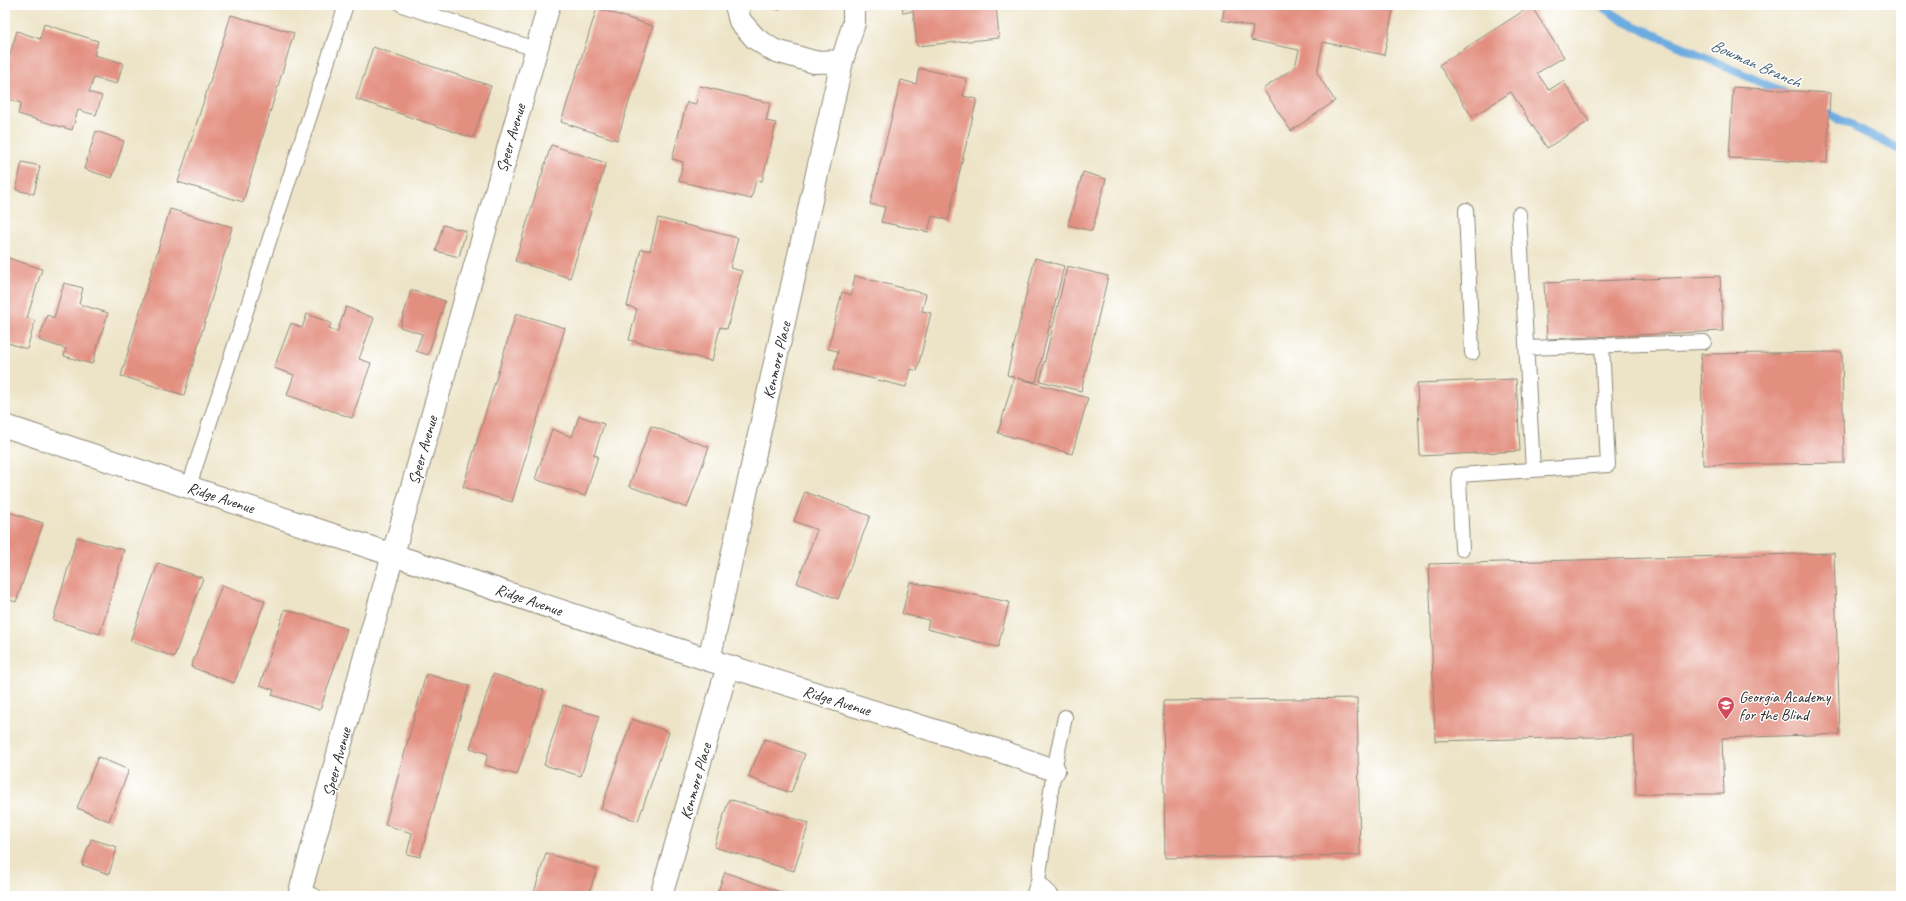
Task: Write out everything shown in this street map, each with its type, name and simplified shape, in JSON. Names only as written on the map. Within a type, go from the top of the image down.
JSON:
[{"type":"street","name":"Speer Avenue","points":[[305,894],[393,554],[535,49],[549,5]]},
{"type":"street","points":[[736,5],[740,21],[755,38],[773,50],[814,62],[842,61]]},
{"type":"street","name":"Kenmore Place","points":[[661,896],[719,663],[842,61],[854,23],[854,5]]},
{"type":"street","name":"Ridge Avenue","points":[[5,426],[719,663],[1054,770]]},
{"type":"lane","points":[[188,486],[346,5]]},
{"type":"lane","points":[[402,5],[535,49]]},
{"type":"lane","points":[[1466,210],[1472,353]]},
{"type":"lane","points":[[1519,214],[1532,470]]},
{"type":"lane","points":[[1527,348],[1704,342]]},
{"type":"lane","points":[[1462,549],[1459,475],[1608,465],[1602,345]]},
{"type":"lane","points":[[1033,896],[1038,881],[1054,770],[1065,717]]},
{"type":"lane","points":[[1038,881],[1052,896]]},
{"type":"building","points":[[764,5],[780,5],[779,10]]},
{"type":"building","points":[[902,5],[996,5],[999,38],[917,46],[913,11],[903,13]]},
{"type":"building","points":[[1225,5],[1394,5],[1384,55],[1323,42],[1317,73],[1335,101],[1291,131],[1263,89],[1295,67],[1299,50],[1251,40],[1253,27],[1222,20]]},
{"type":"building","points":[[1531,6],[1564,57],[1537,73],[1549,90],[1563,81],[1589,121],[1547,148],[1511,92],[1472,117],[1439,65]]},
{"type":"building","points":[[597,8],[653,26],[617,140],[561,122]]},
{"type":"building","points":[[231,15],[294,33],[243,202],[178,182]]},
{"type":"building","points":[[44,24],[98,41],[94,55],[123,63],[117,84],[94,78],[89,92],[102,96],[96,115],[78,110],[72,130],[18,114],[21,103],[5,98],[5,72],[17,31],[40,39]]},
{"type":"building","points":[[373,47],[491,86],[473,138],[356,99]]},
{"type":"building","points":[[919,68],[967,79],[963,96],[977,99],[948,220],[932,216],[928,232],[881,222],[885,207],[870,204],[901,80],[916,84]]},
{"type":"building","points":[[700,86],[770,103],[766,121],[776,123],[762,181],[756,180],[751,199],[679,181],[683,162],[672,159],[687,102],[696,104]]},
{"type":"building","points":[[1733,87],[1830,93],[1827,163],[1729,158]]},
{"type":"building","points":[[96,131],[124,141],[112,178],[84,169]]},
{"type":"building","points":[[551,145],[606,163],[570,278],[515,261]]},
{"type":"building","points":[[22,162],[40,166],[34,194],[16,190]]},
{"type":"building","points":[[1083,172],[1106,179],[1092,231],[1068,225]]},
{"type":"building","points":[[170,209],[232,227],[184,395],[121,376]]},
{"type":"building","points":[[658,218],[738,238],[730,268],[742,271],[727,329],[720,327],[712,361],[629,340],[637,309],[627,306],[641,249],[650,251]]},
{"type":"building","points":[[443,225],[466,231],[459,257],[436,251]]},
{"type":"building","points":[[5,257],[42,269],[27,318],[35,321],[27,349],[5,342]]},
{"type":"building","points":[[1035,258],[1064,266],[1036,382],[1017,378],[1088,398],[1072,454],[998,433],[1014,377],[1007,375]]},
{"type":"building","points":[[1067,266],[1108,276],[1081,391],[1040,381]]},
{"type":"building","points":[[855,276],[926,294],[922,311],[931,313],[917,371],[911,369],[906,387],[834,369],[838,351],[828,349],[842,292],[851,295]]},
{"type":"building","points":[[1720,276],[1723,331],[1547,339],[1544,283]]},
{"type":"building","points":[[64,283],[83,288],[79,304],[108,313],[92,364],[64,356],[66,349],[39,340],[47,315],[54,318]]},
{"type":"building","points":[[411,290],[445,301],[428,355],[416,351],[422,334],[400,327]]},
{"type":"building","points":[[346,307],[374,318],[359,359],[371,363],[352,418],[287,395],[294,375],[274,368],[291,323],[302,328],[307,314],[331,323],[329,329],[337,332]]},
{"type":"building","points":[[516,313],[565,328],[512,502],[463,487]]},
{"type":"building","points":[[1842,352],[1844,463],[1703,465],[1701,354]]},
{"type":"building","points":[[1516,379],[1520,451],[1420,456],[1417,383]]},
{"type":"building","points":[[579,416],[604,424],[594,455],[598,456],[585,496],[535,479],[552,429],[572,437]]},
{"type":"building","points":[[651,426],[709,447],[687,508],[629,486]]},
{"type":"building","points":[[805,492],[870,516],[838,599],[797,583],[817,530],[794,521]]},
{"type":"building","points":[[5,511],[43,523],[16,602],[5,598]]},
{"type":"building","points":[[77,537],[124,550],[100,634],[53,620]]},
{"type":"building","points":[[1834,553],[1840,734],[1722,738],[1724,794],[1636,794],[1634,736],[1435,741],[1429,564]]},
{"type":"building","points":[[158,563],[203,578],[174,657],[130,641]]},
{"type":"building","points":[[910,582],[1009,602],[998,647],[927,629],[929,620],[902,614]]},
{"type":"building","points":[[222,585],[265,601],[234,683],[191,667]]},
{"type":"building","points":[[285,609],[347,629],[320,710],[272,695],[274,690],[260,685]]},
{"type":"building","points":[[426,674],[469,686],[420,857],[407,854],[412,833],[385,825]]},
{"type":"building","points":[[493,674],[544,690],[517,775],[485,765],[488,754],[470,748]]},
{"type":"building","points":[[1357,698],[1360,855],[1165,858],[1163,701]]},
{"type":"building","points":[[563,705],[599,716],[581,776],[544,765]]},
{"type":"building","points":[[632,719],[669,732],[638,821],[601,809]]},
{"type":"building","points":[[765,739],[805,754],[791,793],[748,777]]},
{"type":"building","points":[[98,757],[129,770],[109,821],[77,808]]},
{"type":"building","points":[[729,799],[809,823],[794,871],[714,847]]},
{"type":"building","points":[[91,839],[117,847],[109,874],[82,865]]},
{"type":"building","points":[[546,853],[597,869],[588,896],[533,896]]},
{"type":"building","points":[[725,872],[791,896],[716,896]]},
{"type":"building","points":[[5,892],[15,896],[5,896]]},
{"type":"waterway","name":"Bowman Branch","points":[[1599,5],[1626,22],[1787,94]]},
{"type":"waterway","name":"Bowman Branch","points":[[1818,109],[1901,150]]},
{"type":"place","name":"Georgia Academy for the Blind","points":[[1726,720]]}]
